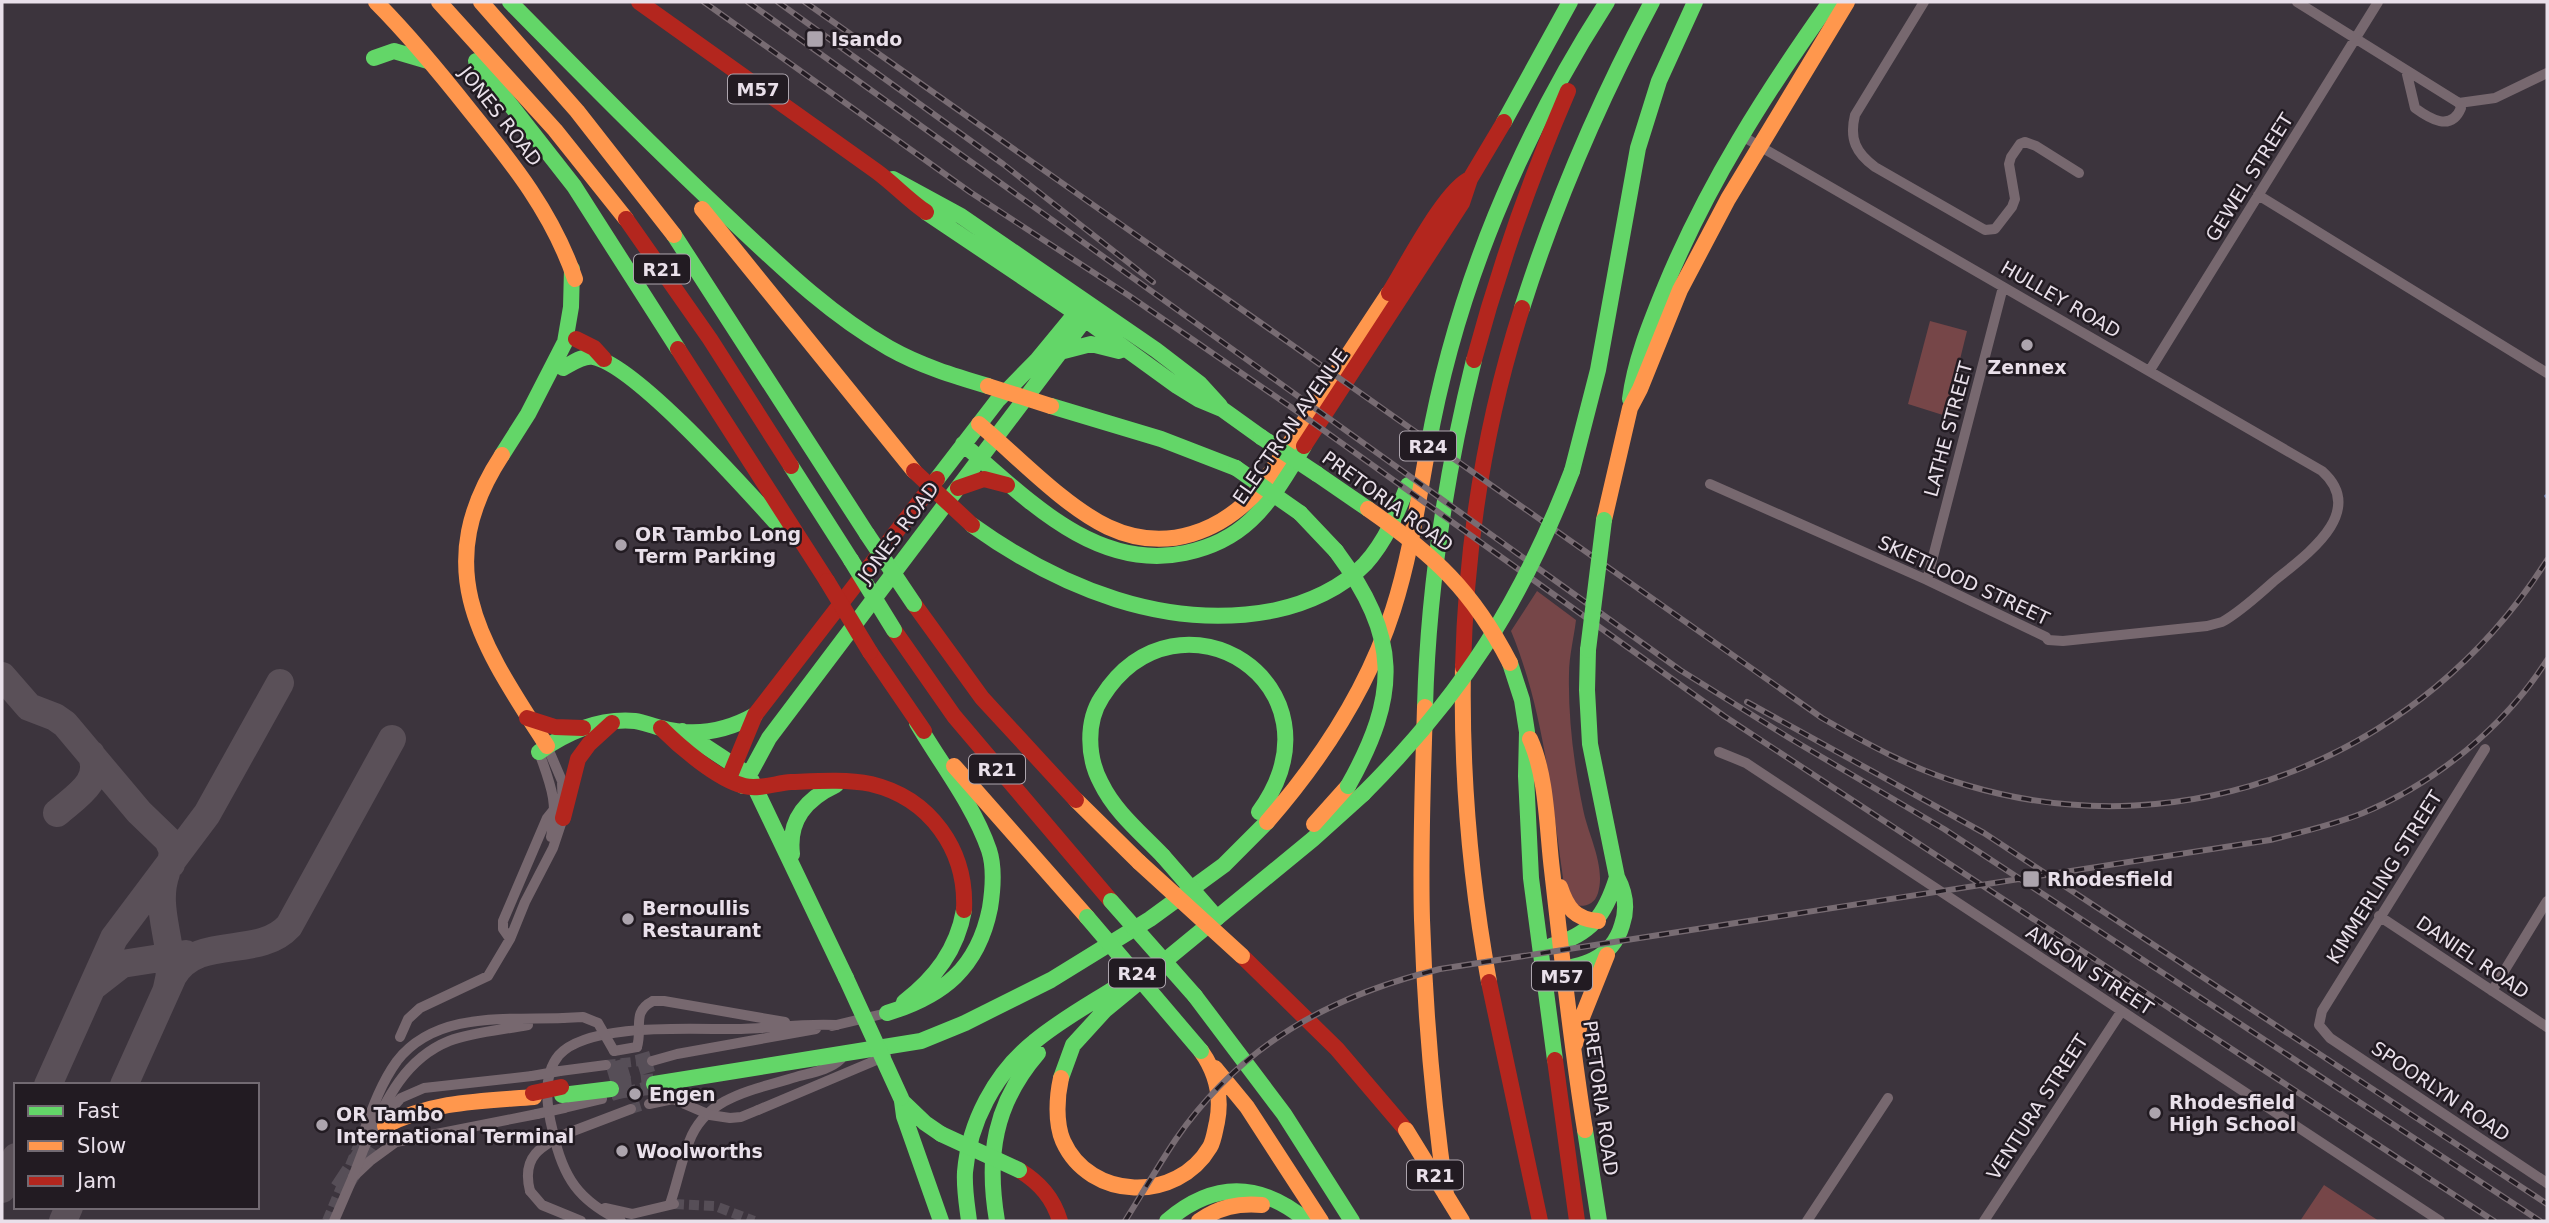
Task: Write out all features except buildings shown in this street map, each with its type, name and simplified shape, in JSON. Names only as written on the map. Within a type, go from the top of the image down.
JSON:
[{"type":"main road","name":"JONES ROAD","points":[[376,2],[430,61],[539,199],[558,231],[578,290],[576,339],[563,368],[528,414]]},
{"type":"main road","name":"R21","points":[[439,2],[544,117],[620,209],[700,323],[894,630],[954,716],[1023,800],[1195,996],[1284,1114],[1352,1221]]},
{"type":"main road","name":"R21","points":[[481,2],[562,93],[679,241],[867,534],[982,698],[1051,775],[1139,862],[1242,951],[1256,971],[1337,1049],[1406,1130],[1462,1221]]},
{"type":"main road","points":[[510,2],[672,167],[793,279],[850,324],[919,363],[1161,439],[1236,468],[1300,513],[1353,570],[1373,606],[1384,640],[1387,677],[1383,712],[1363,761],[1348,786],[1300,838],[1282,865]]},
{"type":"main road","name":"PRETORIA ROAD","points":[[639,2],[880,174],[913,187],[964,218],[1085,311],[1135,357],[1198,399],[1222,408],[1415,541],[1455,577],[1476,602],[1497,635],[1522,700],[1527,732],[1531,878],[1577,1221]]},
{"type":"main road","name":"ELECTRON AVENUE","points":[[962,444],[1018,490],[1090,541],[1124,553],[1155,557],[1182,555],[1212,545],[1241,529],[1266,503],[1462,203],[1470,180],[1570,2]]},
{"type":"main road","points":[[1450,1221],[1429,1060],[1422,967],[1420,832],[1427,646],[1434,584],[1460,421],[1501,265],[1543,150],[1609,2]]},
{"type":"main road","name":"R24","points":[[921,1041],[977,1018],[1066,972],[1155,918],[1219,868],[1259,831],[1302,777],[1351,702],[1381,642],[1403,574],[1438,396],[1460,311],[1494,220],[1564,71],[1609,2]]},
{"type":"main road","points":[[1540,1221],[1495,1017],[1472,868],[1464,714],[1469,572],[1482,475],[1495,412],[1521,313],[1544,241],[1574,163],[1652,2]]},
{"type":"main road","name":"R24","points":[[1087,1006],[1186,940],[1328,828],[1394,765],[1431,723],[1490,643],[1543,546],[1572,471],[1596,384],[1632,174],[1643,131],[1669,56],[1695,2]]},
{"type":"main road","points":[[1573,1056],[1581,1020],[1607,955],[1620,934],[1625,912],[1624,894],[1617,877],[1590,744],[1587,690],[1588,650],[1604,520],[1630,408],[1636,366],[1674,262],[1710,191],[1742,136],[1830,2]]},
{"type":"main road","points":[[1630,408],[1680,290],[1704,242],[1847,2]]},
{"type":"main road","points":[[471,36],[475,60],[574,186],[917,723],[988,848],[993,869],[990,912],[983,936],[965,968],[949,985],[930,998],[887,1013]]},
{"type":"main road","points":[[374,58],[386,51],[395,50],[430,61]]},
{"type":"main road","points":[[672,167],[697,203],[914,471],[972,525],[1027,562],[1074,585],[1117,601],[1154,610],[1189,615],[1253,614],[1291,608],[1323,595],[1353,576],[1369,561],[1381,548],[1398,518],[1435,379],[1460,311]]},
{"type":"main road","name":"ELECTRON AVENUE","points":[[979,424],[1085,513],[1115,530],[1130,535],[1173,537],[1223,522],[1238,511],[1261,486],[1343,364],[1449,196],[1462,182],[1470,180]]},
{"type":"main road","name":"JONES ROAD","points":[[541,744],[488,651],[477,626],[466,586],[465,565],[471,517],[478,498],[491,471],[528,414],[565,342],[571,307],[572,269]]},
{"type":"main road","name":"JONES ROAD","points":[[742,778],[769,738],[1060,352],[1085,311]]},
{"type":"main road","name":"JONES ROAD","points":[[755,715],[997,401],[1085,311]]},
{"type":"main road","name":"PRETORIA ROAD","points":[[1085,311],[1195,380],[1222,408]]},
{"type":"main road","points":[[576,339],[594,348],[608,363],[645,391],[730,471],[799,548],[816,563]]},
{"type":"main road","points":[[1060,352],[1091,344],[1102,345],[1135,357]]},
{"type":"main road","points":[[563,368],[585,357],[608,363]]},
{"type":"main road","points":[[1017,410],[1011,438],[1020,459]]},
{"type":"main road","points":[[957,488],[984,479],[1018,490]]},
{"type":"main road","points":[[1219,868],[1266,803],[1276,784],[1284,763],[1283,712],[1270,686],[1253,667],[1232,653],[1203,645],[1178,643],[1152,651],[1126,666],[1108,684],[1101,696],[1091,728],[1091,757],[1102,787],[1242,951]]},
{"type":"main road","points":[[541,744],[614,721],[636,721],[682,731],[717,732],[738,726],[755,715]]},
{"type":"main road","points":[[742,778],[755,715]]},
{"type":"main road","points":[[527,718],[555,727],[585,728]]},
{"type":"main road","points":[[559,813],[571,799],[578,760],[595,737],[614,721]]},
{"type":"main road","points":[[917,723],[1087,917],[1247,1107],[1321,1221]]},
{"type":"main road","points":[[661,728],[672,741],[742,778],[872,784],[888,788],[914,802],[941,827],[955,850],[961,869],[965,902],[960,932],[945,963],[928,983],[887,1013]]},
{"type":"main road","points":[[682,731],[742,778],[796,872],[902,1100],[904,1116],[940,1221]]},
{"type":"main road","name":"PRETORIA ROAD","points":[[1527,732],[1537,754],[1573,1056],[1599,1221]]},
{"type":"main road","points":[[796,872],[790,841],[797,818],[806,804],[818,793],[844,782]]},
{"type":"main road","points":[[1550,854],[1568,909],[1577,918],[1598,921]]},
{"type":"main road","points":[[1539,949],[1574,939],[1598,921],[1608,904],[1617,877]]},
{"type":"main road","points":[[1186,940],[1112,1004],[1076,1041],[1066,1062],[1057,1103],[1058,1121],[1069,1151],[1093,1177],[1111,1185],[1152,1190],[1178,1180],[1205,1155],[1219,1119],[1216,1081],[1203,1054]]},
{"type":"main road","points":[[1543,973],[1590,964],[1607,955]]},
{"type":"main road","points":[[969,1221],[965,1172],[967,1156],[976,1125],[990,1095],[1002,1074],[1025,1049],[1087,1006]]},
{"type":"main road","points":[[997,1221],[991,1182],[992,1156],[1004,1104],[1034,1057],[1087,1006]]},
{"type":"main road","points":[[654,1084],[921,1041]]},
{"type":"main road","points":[[385,1126],[404,1115],[426,1109],[507,1099],[610,1081]]},
{"type":"main road","points":[[902,1100],[925,1124],[940,1134],[1019,1170],[1037,1182],[1048,1194],[1060,1221]]},
{"type":"main road","points":[[1167,1221],[1187,1204],[1202,1196],[1248,1190],[1289,1205],[1307,1221]]},
{"type":"main road","points":[[1199,1221],[1218,1209],[1243,1204],[1272,1208],[1295,1221]]},
{"type":"street","points":[[1924,2],[1854,115],[1852,133],[1860,154],[1875,167],[1984,230],[1995,229],[2012,207],[2014,190],[2009,164],[2011,156],[2020,144],[2025,142],[2036,146],[2079,173]]},
{"type":"street","points":[[2297,2],[2459,103],[2491,99],[2547,73]]},
{"type":"street","name":"GEWEL STREET","points":[[2150,370],[2378,2]]},
{"type":"street","points":[[2406,70],[2413,102],[2418,111],[2439,122],[2448,122],[2460,112],[2459,103]]},
{"type":"street","name":"HULLEY ROAD","points":[[1742,136],[2322,471],[2335,486],[2337,511]]},
{"type":"street","points":[[2258,195],[2547,373]]},
{"type":"street","name":"LATHE STREET","points":[[1927,580],[2003,287]]},
{"type":"street","name":"SKIETLOOD STREET","points":[[1710,484],[1927,580],[2048,640],[2071,641],[2209,626],[2230,618],[2314,548],[2330,529],[2337,511]]},
{"type":"street","points":[[400,1037],[408,1019],[420,1008],[488,976],[510,939],[545,860],[553,848],[559,813],[541,744]]},
{"type":"street","name":"KIMMERLING STREET","points":[[2319,1025],[2322,1011],[2379,916],[2486,749]]},
{"type":"street","name":"ANSON STREET","points":[[1720,752],[1757,771],[2440,1221]]},
{"type":"street","points":[[510,939],[503,929],[503,921],[547,818],[559,813]]},
{"type":"street","points":[[2491,991],[2547,901]]},
{"type":"street","name":"DANIEL ROAD","points":[[2379,916],[2547,1027]]},
{"type":"street","points":[[363,1134],[380,1088],[395,1065],[419,1041],[459,1023],[583,1017],[598,1023],[614,1051],[637,1047],[639,1014],[653,1001],[796,1024]]},
{"type":"street","name":"VENTURA STREET","points":[[1984,1221],[2121,1012]]},
{"type":"street","points":[[651,1060],[887,1013]]},
{"type":"street","points":[[334,1221],[364,1148],[391,1093],[416,1060],[449,1041],[463,1037],[563,1018]]},
{"type":"street","points":[[621,1221],[602,1212],[582,1196],[568,1177],[560,1158],[549,1111],[549,1078],[562,1051],[589,1038],[646,1028],[736,1029],[796,1024],[837,1025]]},
{"type":"street","name":"SPOORLYN ROAD","points":[[2319,1025],[2330,1038],[2547,1183]]},
{"type":"street","points":[[644,1105],[673,1099],[710,1115],[736,1118],[921,1041]]},
{"type":"street","points":[[582,1196],[606,1209],[627,1214],[672,1204],[689,1139],[696,1125],[712,1108],[742,1093],[826,1068],[848,1053]]},
{"type":"street","points":[[353,1177],[396,1142],[537,1114],[562,1090],[532,1076],[424,1088],[393,1104],[364,1148]]},
{"type":"street","points":[[1807,1221],[1888,1098]]},
{"type":"street","points":[[580,1221],[542,1205],[530,1191],[528,1166],[533,1156],[544,1146],[588,1124],[631,1109]]},
{"type":"shaded area","points":[[1930,321],[1967,331],[1946,416],[1908,404]]},
{"type":"shaded area","points":[[1537,591],[1576,620],[1569,667],[1574,759],[1585,819],[1600,872],[1598,893],[1591,903],[1584,906],[1572,905],[1565,892],[1540,726],[1523,662],[1511,631]]},
{"type":"shaded area","points":[[2324,1185],[2379,1221],[2300,1221]]},
{"type":"taxiway","points":[[2,676],[29,707],[65,724],[139,812],[168,840],[173,851],[171,864]]},
{"type":"taxiway","points":[[49,1083],[114,938],[207,814],[280,683]]},
{"type":"taxiway","points":[[125,1083],[173,976],[184,963],[213,950],[261,942],[276,936],[289,926],[392,739]]},
{"type":"taxiway","points":[[57,813],[86,788],[91,780],[94,772],[91,754]]},
{"type":"taxiway","points":[[166,873],[162,902],[170,959],[167,988]]},
{"type":"taxiway","points":[[95,985],[122,964],[186,954]]},
{"type":"taxiway","points":[[2,1189],[14,1162]]},
{"type":"taxiway","points":[[63,1221],[68,1209]]},
{"type":"tunnel","points":[[606,1065],[649,1060]]},
{"type":"tunnel","points":[[608,1074],[652,1061]]},
{"type":"tunnel","points":[[612,1096],[654,1084]]},
{"type":"tunnel","points":[[611,1089],[654,1084]]},
{"type":"tunnel","points":[[631,1109],[644,1105]]},
{"type":"tunnel","points":[[340,1189],[385,1126]]},
{"type":"tunnel","points":[[327,1221],[363,1134]]},
{"type":"tunnel","points":[[674,1204],[715,1206],[754,1221]]},
{"type":"railway","points":[[704,2],[970,192],[1128,295],[1298,412],[1724,716],[2494,1221]]},
{"type":"railway","points":[[748,2],[1680,670],[1944,829],[2540,1221]]},
{"type":"railway","points":[[778,2],[1003,164],[1153,282]]},
{"type":"railway","points":[[805,2],[1822,718],[1892,756],[1947,779],[2050,803],[2134,806],[2216,795],[2294,771],[2368,735],[2436,687],[2496,628],[2547,560]]},
{"type":"railway","points":[[1125,1221],[1176,1139],[1230,1076],[1292,1028],[1362,994],[1440,969],[2270,840],[2317,828],[2390,801],[2442,769],[2490,730],[2511,708],[2547,660]]},
{"type":"railway","points":[[1747,702],[1984,833],[2547,1204]]},
{"type":"traffic: fast","points":[[510,2],[701,192],[825,304],[889,348],[938,370],[988,386]]},
{"type":"traffic: fast","points":[[1504,122],[1570,2]]},
{"type":"traffic: fast","points":[[1428,447],[1456,330],[1495,216],[1546,106],[1607,2]]},
{"type":"traffic: fast","points":[[1522,308],[1549,229],[1580,152],[1652,2]]},
{"type":"traffic: fast","points":[[1572,471],[1598,370],[1638,148],[1659,81],[1695,2]]},
{"type":"traffic: fast","points":[[1630,399],[1635,370],[1649,328],[1699,212],[1739,140],[1830,2]]},
{"type":"traffic: fast","points":[[374,58],[394,51],[428,61]]},
{"type":"traffic: fast","points":[[476,61],[574,186],[678,349]]},
{"type":"traffic: fast","points":[[893,179],[961,216],[1156,350],[1199,383],[1220,406]]},
{"type":"traffic: fast","points":[[926,212],[1079,315],[1177,386],[1222,409],[1261,437]]},
{"type":"traffic: fast","points":[[674,235],[867,534]]},
{"type":"traffic: fast","points":[[502,455],[528,414],[565,342],[571,307],[572,269]]},
{"type":"traffic: fast","points":[[937,479],[997,401],[1037,360],[1084,303]]},
{"type":"traffic: fast","points":[[743,786],[769,738],[1092,310]]},
{"type":"traffic: fast","points":[[1060,352],[1091,344],[1119,351]]},
{"type":"traffic: fast","points":[[563,368],[581,359],[593,357],[612,365],[636,382],[718,460],[780,527]]},
{"type":"traffic: fast","points":[[1425,707],[1430,620],[1440,532],[1474,360]]},
{"type":"traffic: fast","points":[[1051,406],[1161,439],[1236,468]]},
{"type":"traffic: fast","points":[[1261,437],[1317,474]]},
{"type":"traffic: fast","points":[[963,444],[1063,526],[1092,541],[1121,551],[1152,556],[1194,551],[1236,532],[1266,503],[1304,446]]},
{"type":"traffic: fast","points":[[791,466],[851,560]]},
{"type":"traffic: fast","points":[[1236,468],[1300,513]]},
{"type":"traffic: fast","points":[[1363,794],[1431,720],[1486,645],[1532,563],[1572,471]]},
{"type":"traffic: fast","points":[[1317,474],[1368,509]]},
{"type":"traffic: fast","points":[[972,525],[1041,568],[1116,599],[1195,615],[1235,615],[1276,610],[1300,603],[1324,593],[1356,573],[1385,536],[1408,485]]},
{"type":"traffic: fast","points":[[1300,513],[1336,551]]},
{"type":"traffic: fast","points":[[1588,650],[1604,520]]},
{"type":"traffic: fast","points":[[867,534],[914,604]]},
{"type":"traffic: fast","points":[[1336,551],[1372,611],[1382,639],[1386,666],[1384,694],[1377,723],[1348,786]]},
{"type":"traffic: fast","points":[[851,560],[894,630]]},
{"type":"traffic: fast","points":[[1163,856],[1129,822],[1107,794],[1096,773],[1091,751],[1091,728],[1097,707],[1102,697],[1134,662],[1172,646],[1209,647],[1244,662],[1270,688],[1284,723],[1282,765],[1259,812]]},
{"type":"traffic: fast","points":[[1543,973],[1580,965],[1601,955],[1617,938],[1625,912],[1624,894],[1617,877],[1590,744],[1588,650]]},
{"type":"traffic: fast","points":[[1510,663],[1522,700],[1527,732],[1526,776],[1531,878],[1555,1060]]},
{"type":"traffic: fast","points":[[539,752],[561,738],[597,724],[635,721],[674,731],[698,732],[721,729],[755,715]]},
{"type":"traffic: fast","points":[[887,1013],[925,998],[955,977],[977,947],[992,893],[992,864],[982,833],[966,800],[917,723]]},
{"type":"traffic: fast","points":[[682,731],[749,775],[846,978]]},
{"type":"traffic: fast","points":[[792,854],[793,831],[801,812],[816,797],[836,785]]},
{"type":"traffic: fast","points":[[1061,1078],[1073,1045],[1105,1010],[1313,839],[1363,794]]},
{"type":"traffic: fast","points":[[654,1084],[921,1041],[965,1023],[1051,980],[1150,919],[1224,865],[1267,822]]},
{"type":"traffic: fast","points":[[1163,856],[1217,918]]},
{"type":"traffic: fast","points":[[1551,946],[1576,936],[1594,922],[1607,903],[1617,877]]},
{"type":"traffic: fast","points":[[1111,901],[1195,996]]},
{"type":"traffic: fast","points":[[904,1002],[943,962],[956,938],[964,910]]},
{"type":"traffic: fast","points":[[1087,917],[1201,1051]]},
{"type":"traffic: fast","points":[[846,978],[901,1098]]},
{"type":"traffic: fast","points":[[969,1221],[965,1185],[968,1154],[978,1118],[996,1084],[1007,1068],[1034,1042],[1063,1020],[1115,988]]},
{"type":"traffic: fast","points":[[1195,996],[1284,1114],[1352,1221]]},
{"type":"traffic: fast","points":[[997,1221],[993,1175],[997,1132],[1011,1092],[1038,1053]]},
{"type":"traffic: fast","points":[[562,1095],[611,1089]]},
{"type":"traffic: fast","points":[[902,1101],[904,1116],[941,1221]]},
{"type":"traffic: fast","points":[[902,1101],[941,1134]]},
{"type":"traffic: fast","points":[[1585,1130],[1599,1221]]},
{"type":"traffic: fast","points":[[941,1134],[1019,1170]]},
{"type":"traffic: fast","points":[[1167,1221],[1202,1199],[1237,1191],[1272,1199],[1307,1221]]},
{"type":"traffic: slow","points":[[376,2],[437,69],[517,171],[544,211],[575,279]]},
{"type":"traffic: slow","points":[[439,2],[555,130],[626,219]]},
{"type":"traffic: slow","points":[[481,2],[577,111],[674,235]]},
{"type":"traffic: slow","points":[[1604,520],[1630,408],[1680,290],[1728,199],[1847,2]]},
{"type":"traffic: slow","points":[[702,209],[914,471]]},
{"type":"traffic: slow","points":[[979,424],[1058,494],[1108,527],[1130,535],[1151,538],[1192,534],[1229,516],[1261,487],[1389,293]]},
{"type":"traffic: slow","points":[[988,386],[1051,406]]},
{"type":"traffic: slow","points":[[1267,822],[1306,774],[1341,722],[1383,639],[1404,570],[1428,447]]},
{"type":"traffic: slow","points":[[502,455],[480,496],[468,535],[466,571],[472,606],[485,640],[502,675],[547,746]]},
{"type":"traffic: slow","points":[[1368,509],[1413,542],[1450,576],[1481,615],[1510,663]]},
{"type":"traffic: slow","points":[[1463,667],[1468,825],[1489,982]]},
{"type":"traffic: slow","points":[[1425,707],[1421,867],[1423,954],[1433,1092],[1446,1195]]},
{"type":"traffic: slow","points":[[1530,739],[1543,786],[1567,1000],[1585,1130]]},
{"type":"traffic: slow","points":[[954,766],[1087,917]]},
{"type":"traffic: slow","points":[[1314,824],[1348,786]]},
{"type":"traffic: slow","points":[[1076,800],[1139,862]]},
{"type":"traffic: slow","points":[[1139,862],[1242,956]]},
{"type":"traffic: slow","points":[[1560,887],[1573,911],[1583,918],[1598,921]]},
{"type":"traffic: slow","points":[[1575,1044],[1581,1020],[1607,955]]},
{"type":"traffic: slow","points":[[1061,1078],[1059,1126],[1063,1141],[1076,1161],[1093,1175],[1113,1184],[1134,1188],[1156,1186],[1177,1178],[1195,1165],[1210,1147],[1217,1122],[1218,1094],[1214,1076],[1201,1051]]},
{"type":"traffic: slow","points":[[1215,1068],[1247,1107],[1321,1221]]},
{"type":"traffic: slow","points":[[385,1126],[421,1111],[439,1107],[534,1097]]},
{"type":"traffic: slow","points":[[1406,1130],[1462,1221]]},
{"type":"traffic: slow","points":[[1199,1221],[1229,1207],[1262,1205]]},
{"type":"traffic: jam","points":[[639,2],[876,171],[926,212]]},
{"type":"traffic: jam","points":[[1474,360],[1516,224],[1568,91]]},
{"type":"traffic: jam","points":[[1304,446],[1462,203],[1470,179],[1504,122]]},
{"type":"traffic: jam","points":[[1389,293],[1438,212],[1460,185],[1470,179]]},
{"type":"traffic: jam","points":[[626,219],[710,339],[791,466]]},
{"type":"traffic: jam","points":[[1463,667],[1468,576],[1480,485],[1498,396],[1522,308]]},
{"type":"traffic: jam","points":[[576,339],[594,348],[604,359]]},
{"type":"traffic: jam","points":[[678,349],[827,581]]},
{"type":"traffic: jam","points":[[914,471],[972,525]]},
{"type":"traffic: jam","points":[[729,778],[755,715],[937,479]]},
{"type":"traffic: jam","points":[[958,488],[984,479],[1007,485]]},
{"type":"traffic: jam","points":[[827,581],[870,652]]},
{"type":"traffic: jam","points":[[914,604],[982,698],[1076,800]]},
{"type":"traffic: jam","points":[[894,630],[954,716],[1111,901]]},
{"type":"traffic: jam","points":[[870,652],[924,731]]},
{"type":"traffic: jam","points":[[527,718],[555,727],[583,728]]},
{"type":"traffic: jam","points":[[563,818],[578,759],[589,744],[612,723]]},
{"type":"traffic: jam","points":[[661,728],[711,770],[744,786],[852,781],[892,791],[911,801],[941,830],[951,847],[959,867],[964,910]]},
{"type":"traffic: jam","points":[[1242,956],[1337,1049],[1406,1130]]},
{"type":"traffic: jam","points":[[1489,982],[1540,1221]]},
{"type":"traffic: jam","points":[[1555,1060],[1577,1221]]},
{"type":"traffic: jam","points":[[533,1093],[561,1087]]},
{"type":"traffic: jam","points":[[1019,1170],[1045,1192],[1060,1221]]},
{"type":"place","name":"Isando","points":[[815,39]]},
{"type":"place","name":"Zennex","points":[[2027,345]]},
{"type":"place","name":"OR Tambo Long Term Parking","points":[[621,545]]},
{"type":"place","name":"Rhodesfield","points":[[2031,879]]},
{"type":"place","name":"Bernoullis Restaurant","points":[[628,919]]},
{"type":"place","name":"Engen","points":[[635,1094]]},
{"type":"place","name":"Rhodesfield High School","points":[[2155,1113]]},
{"type":"place","name":"OR Tambo International Terminal","points":[[322,1125]]},
{"type":"place","name":"Woolworths","points":[[622,1151]]}]
